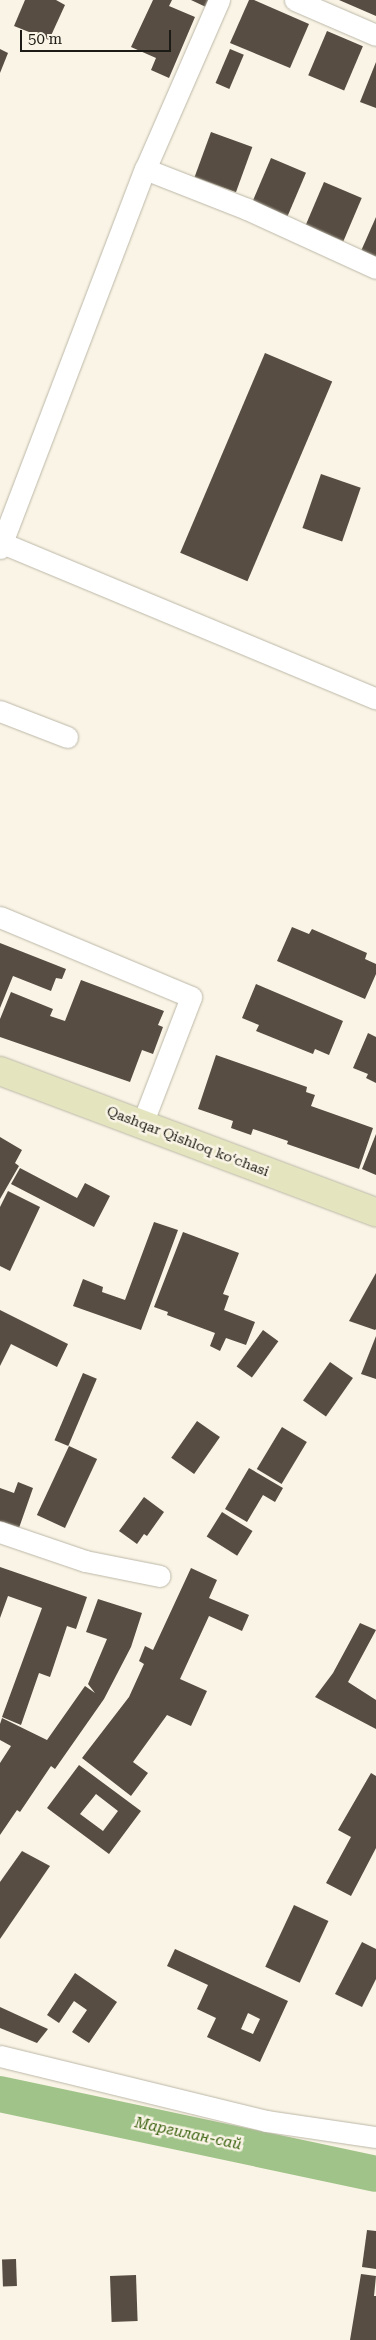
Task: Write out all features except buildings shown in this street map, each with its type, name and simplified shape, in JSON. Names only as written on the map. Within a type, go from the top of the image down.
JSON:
[{"type":"main road","name":"Qashqar Qishloq koʻchasi","points":[[0,1071],[376,1212]]},
{"type":"street","points":[[219,0],[145,169],[1,546],[376,699]]},
{"type":"street","points":[[295,0],[376,35]]},
{"type":"street","points":[[145,169],[247,209],[376,268]]},
{"type":"street","points":[[0,712],[67,737]]},
{"type":"street","points":[[0,917],[191,998],[142,1124]]},
{"type":"street","points":[[0,1532],[85,1561],[160,1576]]},
{"type":"street","points":[[0,2056],[266,2121],[376,2137]]},
{"type":"waterway","name":"Маргилан-сай","points":[[0,2094],[376,2174]]}]
